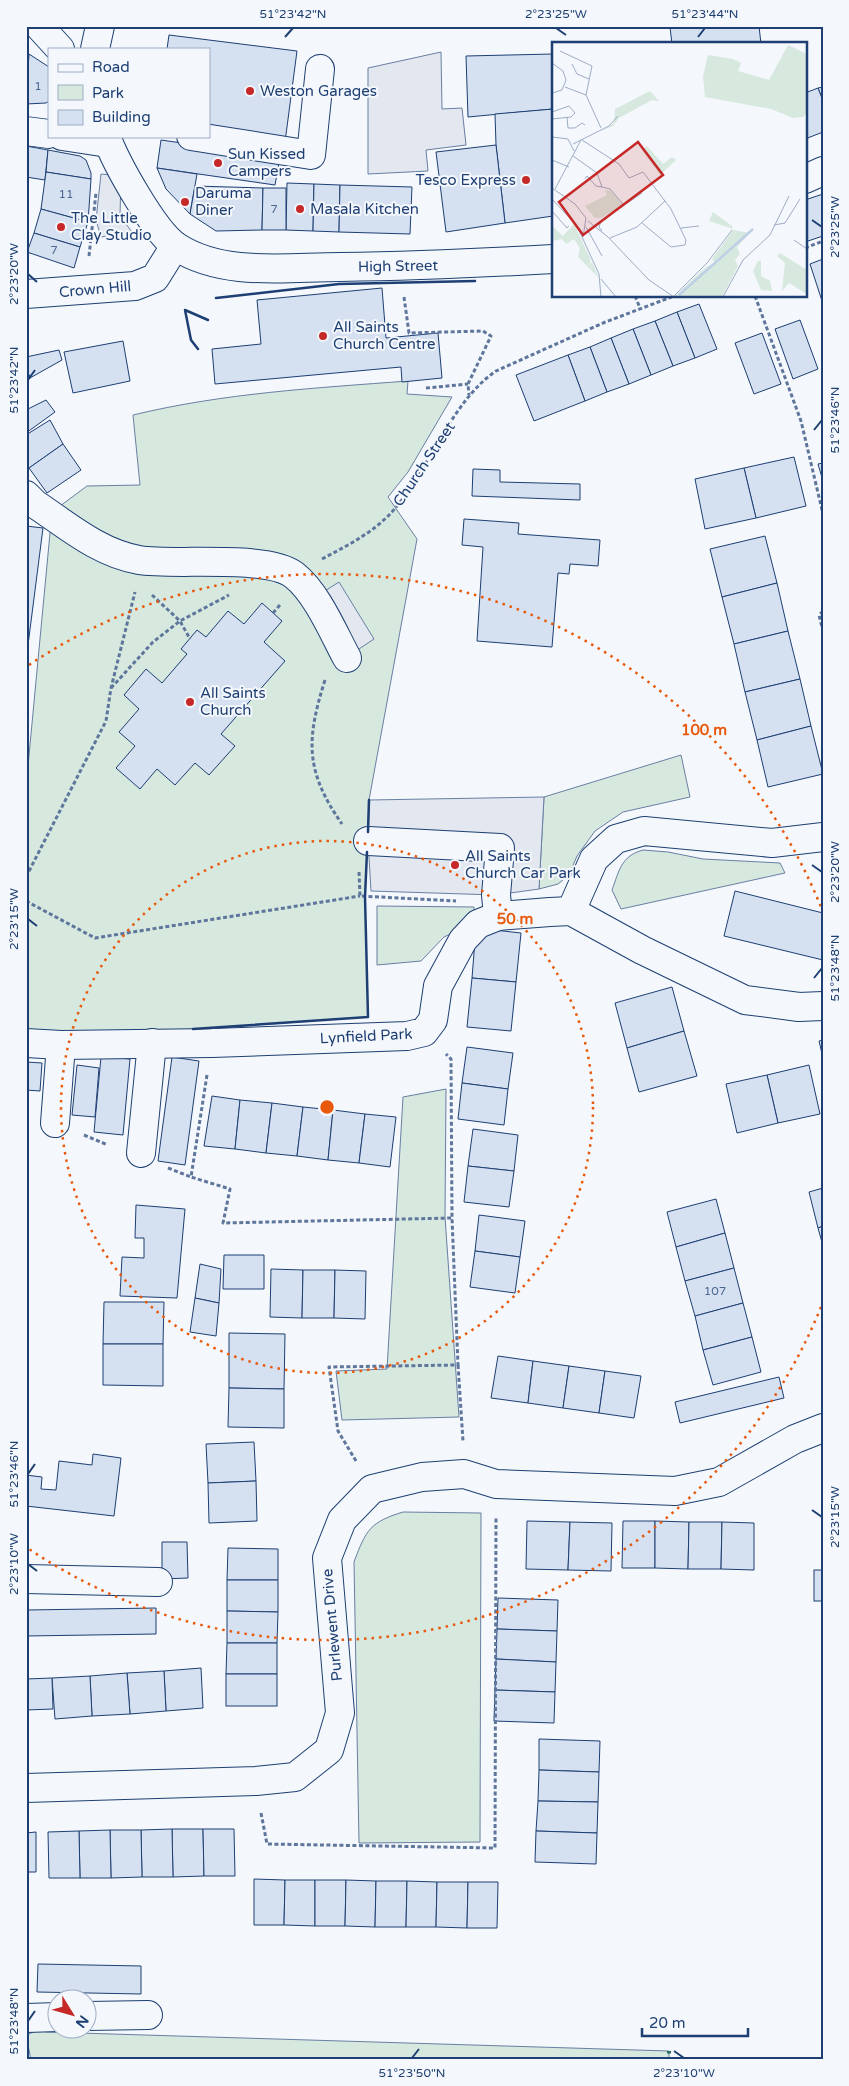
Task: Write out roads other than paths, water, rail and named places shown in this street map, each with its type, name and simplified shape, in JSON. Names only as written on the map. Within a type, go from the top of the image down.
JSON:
[{"type":"street","points":[[39,26],[59,48]]},
{"type":"street","points":[[94,48],[100,26]]},
{"type":"street","points":[[203,138],[310,155],[320,70]]},
{"type":"street","points":[[26,131],[48,134]]},
{"type":"street","points":[[72,138],[111,146]]},
{"type":"street","name":"High Street","points":[[111,146],[149,217],[175,246],[198,259],[244,268],[432,266],[552,259]]},
{"type":"street","points":[[806,178],[823,171]]},
{"type":"street","name":"Crown Hill","points":[[26,294],[136,286],[155,278],[175,246]]},
{"type":"street","points":[[26,495],[35,504],[111,553],[140,560],[267,565],[293,575],[315,598],[347,658]]},
{"type":"street","points":[[823,837],[772,843],[644,831],[616,839],[594,859],[571,911],[642,950],[745,1000],[798,1007],[823,1006]]},
{"type":"street","points":[[368,841],[500,848],[496,894],[498,916]]},
{"type":"street","name":"Lynfield Park","points":[[26,1043],[60,1045],[212,1043],[407,1036],[424,1032],[433,1020],[438,986],[463,940],[478,924],[498,916],[571,911]]},
{"type":"street","points":[[140,1153],[152,1043]]},
{"type":"street","points":[[55,1123],[60,1045]]},
{"type":"street","name":"Purlewent Drive","points":[[26,1788],[256,1782],[295,1777],[328,1750],[340,1713],[327,1558],[342,1520],[372,1489],[422,1477],[464,1474],[496,1484],[674,1491],[719,1482],[795,1439],[823,1428]]},
{"type":"street","points":[[26,1579],[158,1582]]},
{"type":"street","points":[[98,2016],[148,2015]]},
{"type":"street","points":[[26,2018],[48,2017]]},
{"type":"place","name":"Weston Garages","points":[[250,91]]},
{"type":"place","name":"Sun Kissed Campers","points":[[218,163]]},
{"type":"place","name":"Tesco Express","points":[[526,180]]},
{"type":"place","name":"Daruma Diner","points":[[185,202]]},
{"type":"place","name":"Masala Kitchen","points":[[300,209]]},
{"type":"place","name":"The Little Clay Studio","points":[[61,227]]},
{"type":"place","name":"All Saints Church Centre","points":[[323,336]]},
{"type":"place","name":"All Saints Church","points":[[190,702]]},
{"type":"place","name":"All Saints Church Car Park","points":[[455,865]]}]
